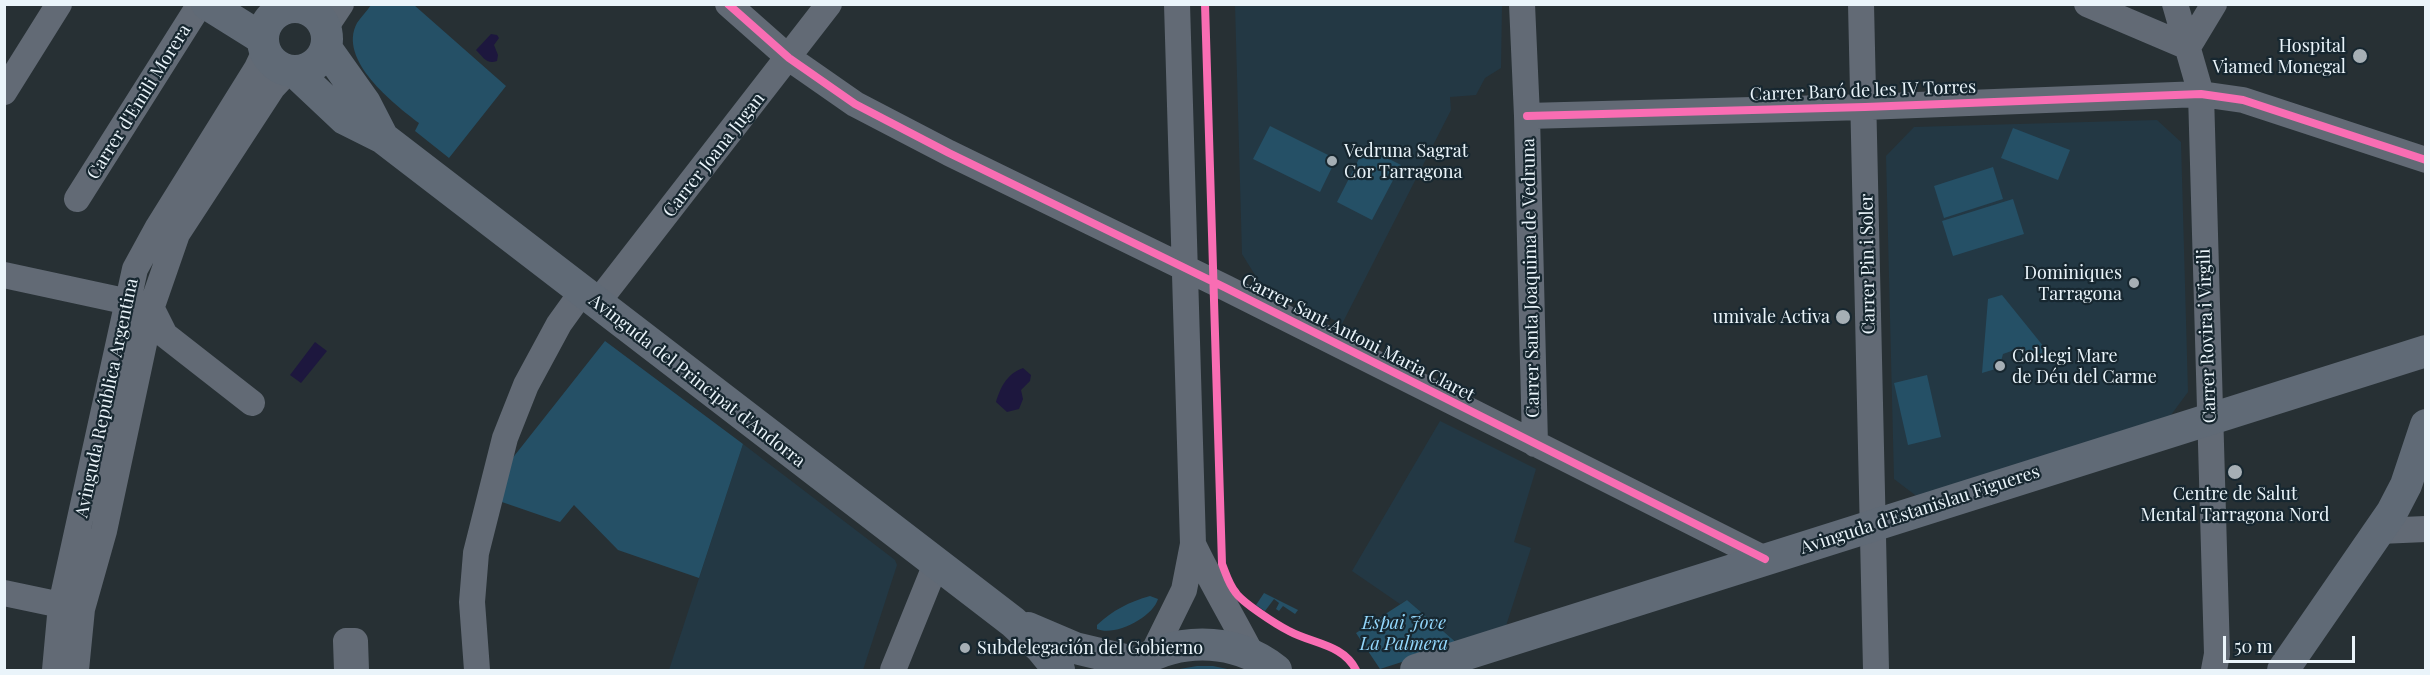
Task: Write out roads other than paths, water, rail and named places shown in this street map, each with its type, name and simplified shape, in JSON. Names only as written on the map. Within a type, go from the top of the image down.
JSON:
[{"type":"main road","name":"Avinguda del Principat d'Andorra","points":[[207,4],[277,58],[345,119],[382,138],[1013,622],[1041,648],[1059,670]]},
{"type":"main road","points":[[291,6],[315,14],[331,27],[314,65],[277,58],[265,26],[277,12],[291,6]]},
{"type":"main road","name":"Avinguda del Principat d'Andorra","points":[[331,27],[382,138]]},
{"type":"main road","name":"Avinguda d'Estanislau Figueres","points":[[1416,670],[2426,351]]},
{"type":"main road","points":[[2283,670],[2392,512],[2406,485],[2426,425]]},
{"type":"main road","name":"Avinguda del Principat d'Andorra","points":[[1013,622],[1075,648],[1140,663]]},
{"type":"main road","points":[[1140,663],[1180,646],[1202,644],[1224,646],[1264,663]]},
{"type":"street","points":[[4,92],[59,4]]},
{"type":"street","name":"Carrer d'Emili Morera","points":[[77,199],[200,4]]},
{"type":"street","name":"Carrer Sant Antoni Maria Claret","points":[[728,4],[789,58],[865,109],[1765,559]]},
{"type":"street","name":"Carrer Joana Jugan","points":[[477,670],[472,602],[476,553],[506,438],[526,385],[559,324],[590,298],[789,58],[829,4]]},
{"type":"street","points":[[1140,663],[1184,590],[1193,544],[1177,4]]},
{"type":"street","name":"Carrer Santa Joaquima de Vedruna","points":[[1522,4],[1527,116],[1534,444]]},
{"type":"street","name":"Carrer Pin i Soler","points":[[1862,4],[1876,670]]},
{"type":"street","points":[[2087,4],[2188,47],[2214,4]]},
{"type":"street","name":"Carrer Rovira i Virgili","points":[[2175,4],[2201,94],[2217,654],[2214,670]]},
{"type":"street","name":"Avinguda República Argentina","points":[[76,670],[82,609],[104,531],[144,350],[135,269],[257,68],[277,58]]},
{"type":"street","name":"Carrer Baró de les IV Torres","points":[[1527,116],[1865,107],[2201,94],[2243,100],[2426,160]]},
{"type":"street","points":[[4,275],[140,305],[165,335],[245,403],[161,342],[149,344],[144,350]]},
{"type":"street","name":"Avinguda República Argentina","points":[[55,670],[61,605],[140,305]]},
{"type":"street","points":[[2379,531],[2426,529]]},
{"type":"street","points":[[1193,544],[1217,594],[1264,663]]},
{"type":"street","points":[[893,670],[936,564]]},
{"type":"street","points":[[4,592],[61,605]]},
{"type":"street","points":[[347,670],[346,641],[355,641],[356,670]]},
{"type":"place","name":"Hospital Viamed Monegal","points":[[2360,56]]},
{"type":"place","name":"Vedruna Sagrat Cor Tarragona","points":[[1332,161]]},
{"type":"place","name":"Dominiques Tarragona","points":[[2134,283]]},
{"type":"place","name":"umivale Activa","points":[[1843,317]]},
{"type":"place","name":"Col·legi Mare de Déu del Carme","points":[[2000,366]]},
{"type":"place","name":"Centre de Salut Mental Tarragona Nord","points":[[2235,472]]},
{"type":"place","name":"Subdelegación del Gobierno","points":[[965,648]]},
{"type":"park label","name":"Espai Jove La Palmera","points":[[1404,633]]}]
